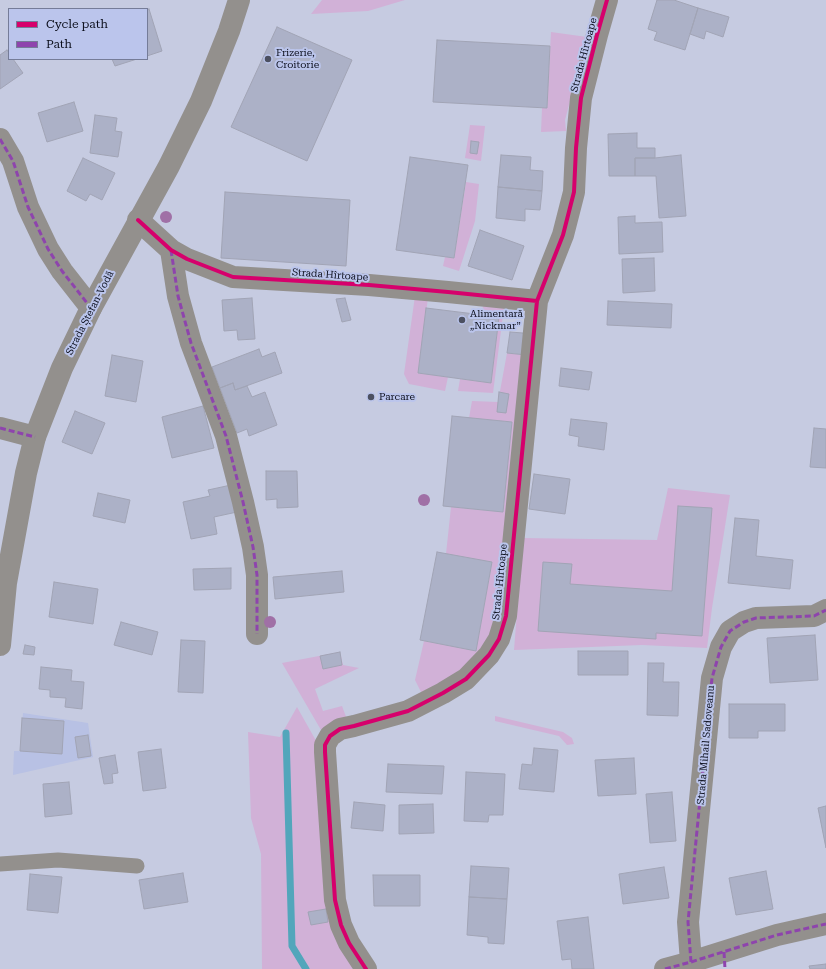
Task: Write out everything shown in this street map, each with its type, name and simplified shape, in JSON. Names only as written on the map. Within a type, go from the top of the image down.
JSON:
[{"type":"street","name":"Strada Ștefan-Vodă","points":[[0,645],[8,576],[26,473],[35,437],[62,368],[91,308],[169,166],[201,101],[229,31],[239,0]]},
{"type":"street","name":"Strada Hîrtoape","points":[[366,969],[349,943],[341,925],[335,900],[326,745],[330,736],[340,729],[408,711],[466,679],[489,655],[499,639],[506,616],[537,301],[563,235],[574,192],[576,148],[581,98],[607,0]]},
{"type":"street","points":[[0,139],[13,161],[28,208],[48,249],[62,271],[91,308]]},
{"type":"street","name":"Strada Hîrtoape","points":[[138,220],[171,250],[187,259],[232,277],[393,287],[537,301]]},
{"type":"street","points":[[171,250],[178,296],[191,343],[226,436],[250,532],[257,576],[257,634]]},
{"type":"street","points":[[0,428],[35,437]]},
{"type":"street","name":"Strada Mihail Sadoveanu","points":[[692,962],[688,922],[712,678],[721,647],[730,631],[744,622],[756,618],[814,616],[826,610]]},
{"type":"street","points":[[665,969],[692,962],[724,961],[777,935],[826,924]]},
{"type":"lane","points":[[0,864],[58,860],[137,866]]},
{"type":"shaded area","points":[[322,0],[405,0],[368,11],[311,14]]},
{"type":"shaded area","points":[[551,32],[587,37],[565,120],[566,131],[541,132],[542,108],[547,108]]},
{"type":"shaded area","points":[[470,125],[485,126],[481,161],[465,158]]},
{"type":"shaded area","points":[[466,182],[479,184],[475,221],[459,271],[443,266],[445,257],[454,258]]},
{"type":"shaded area","points":[[415,296],[428,298],[418,373],[448,377],[445,391],[409,384],[404,374]]},
{"type":"shaded area","points":[[483,305],[504,307],[493,393],[458,391],[460,379],[491,382],[499,317],[482,315]]},
{"type":"shaded area","points":[[507,353],[526,355],[525,375],[491,636],[467,665],[423,696],[415,680],[424,641],[476,650],[492,563],[446,554],[451,507],[503,512],[512,422],[469,418],[472,401],[498,402]]},
{"type":"shaded area","points":[[668,488],[730,495],[707,648],[642,645],[514,650],[523,538],[657,540]]},
{"type":"shaded area","points":[[340,652],[343,665],[359,668],[315,689],[323,711],[342,706],[348,722],[321,730],[282,663]]},
{"type":"shaded area","points":[[297,707],[319,746],[318,783],[361,969],[262,969],[261,854],[251,818],[248,732],[280,737]]},
{"type":"shaded area","points":[[23,713],[88,723],[93,757],[13,775],[14,751],[20,751]]},
{"type":"shaded area","points":[[495,716],[563,732],[572,738],[574,744],[567,745],[559,736],[495,721]]},
{"type":"building","points":[[657,0],[674,0],[698,8],[685,50],[654,40],[657,32],[648,29]]},
{"type":"building","points":[[698,8],[729,17],[723,37],[706,31],[704,39],[690,34]]},
{"type":"building","points":[[148,10],[162,51],[148,56]]},
{"type":"building","points":[[277,27],[352,60],[307,161],[231,127]]},
{"type":"building","points":[[437,40],[550,46],[547,108],[433,102]]},
{"type":"building","points":[[7,50],[8,60],[14,60],[23,73],[0,89],[0,55]]},
{"type":"building","points":[[112,60],[134,60],[115,66]]},
{"type":"building","points":[[74,102],[83,131],[47,142],[38,113]]},
{"type":"building","points":[[95,115],[117,118],[115,131],[122,132],[118,157],[90,153]]},
{"type":"building","points":[[637,133],[637,148],[655,148],[655,158],[635,158],[635,176],[609,176],[608,134]]},
{"type":"building","points":[[471,141],[479,142],[477,154],[470,153]]},
{"type":"building","points":[[501,155],[531,157],[530,170],[543,171],[542,191],[498,187]]},
{"type":"building","points":[[681,155],[686,216],[659,218],[656,176],[635,176],[635,158],[655,158]]},
{"type":"building","points":[[410,157],[468,165],[454,258],[396,250]]},
{"type":"building","points":[[83,158],[115,173],[102,200],[90,194],[86,201],[67,191]]},
{"type":"building","points":[[498,187],[542,191],[540,210],[525,209],[525,221],[496,218]]},
{"type":"building","points":[[225,192],[350,200],[346,266],[221,258]]},
{"type":"building","points":[[635,216],[635,223],[662,222],[663,252],[619,254],[618,217]]},
{"type":"building","points":[[480,230],[524,246],[512,280],[468,266]]},
{"type":"building","points":[[654,258],[655,291],[623,293],[622,259]]},
{"type":"building","points":[[252,298],[255,339],[238,340],[237,330],[224,331],[222,300]]},
{"type":"building","points":[[345,298],[351,320],[342,322],[336,299]]},
{"type":"building","points":[[608,301],[672,304],[671,328],[607,325]]},
{"type":"building","points":[[426,308],[499,317],[491,383],[418,373]]},
{"type":"building","points":[[510,332],[523,333],[527,345],[526,355],[507,353]]},
{"type":"building","points":[[259,349],[262,357],[275,352],[282,373],[235,390],[233,383],[220,388],[212,367]]},
{"type":"building","points":[[112,355],[143,361],[136,402],[105,396]]},
{"type":"building","points":[[561,368],[592,372],[589,390],[559,386]]},
{"type":"building","points":[[233,383],[235,390],[247,386],[252,397],[265,392],[277,425],[249,436],[247,429],[237,433],[220,388]]},
{"type":"building","points":[[499,392],[509,394],[506,413],[497,412]]},
{"type":"building","points":[[203,406],[214,448],[172,458],[162,417]]},
{"type":"building","points":[[75,411],[105,423],[92,454],[62,442]]},
{"type":"building","points":[[452,416],[512,422],[503,512],[443,506]]},
{"type":"building","points":[[571,419],[607,423],[604,450],[578,446],[579,437],[569,435]]},
{"type":"building","points":[[814,428],[826,429],[826,468],[810,467]]},
{"type":"building","points":[[266,471],[297,471],[298,507],[277,508],[277,499],[266,500]]},
{"type":"building","points":[[534,474],[570,479],[565,514],[529,509]]},
{"type":"building","points":[[231,485],[237,512],[214,517],[217,534],[191,539],[183,502],[210,496],[208,490]]},
{"type":"building","points":[[98,493],[130,500],[125,523],[93,516]]},
{"type":"building","points":[[678,506],[712,508],[702,636],[656,633],[656,639],[538,631],[543,562],[572,564],[570,584],[672,591]]},
{"type":"building","points":[[735,518],[759,520],[756,556],[793,560],[790,589],[728,583]]},
{"type":"building","points":[[437,552],[492,562],[476,651],[420,640]]},
{"type":"building","points":[[231,568],[231,589],[194,590],[193,569]]},
{"type":"building","points":[[342,571],[344,592],[275,599],[273,577]]},
{"type":"building","points":[[54,582],[98,589],[93,624],[49,617]]},
{"type":"building","points":[[121,622],[158,632],[152,655],[114,645]]},
{"type":"building","points":[[815,635],[818,680],[770,683],[767,638]]},
{"type":"building","points":[[181,640],[205,641],[203,693],[178,692]]},
{"type":"building","points":[[25,645],[35,647],[34,655],[23,654]]},
{"type":"building","points":[[578,651],[628,651],[628,675],[578,675]]},
{"type":"building","points":[[340,652],[342,665],[323,669],[320,656]]},
{"type":"building","points":[[648,663],[664,663],[663,682],[679,682],[678,716],[647,715]]},
{"type":"building","points":[[41,667],[72,670],[71,681],[84,682],[82,709],[65,707],[66,698],[50,697],[50,690],[39,689]]},
{"type":"building","points":[[729,704],[785,704],[785,731],[758,731],[758,738],[729,738]]},
{"type":"building","points":[[22,718],[64,721],[62,754],[20,751]]},
{"type":"building","points":[[88,735],[91,756],[78,758],[75,737]]},
{"type":"building","points":[[534,748],[558,750],[554,792],[519,789],[522,764],[532,765]]},
{"type":"building","points":[[161,749],[166,788],[143,791],[138,752]]},
{"type":"building","points":[[115,755],[118,773],[112,774],[113,783],[104,784],[99,758]]},
{"type":"building","points":[[634,758],[636,794],[598,796],[595,760]]},
{"type":"building","points":[[388,764],[444,766],[442,794],[386,792]]},
{"type":"building","points":[[466,772],[505,774],[503,815],[489,815],[488,822],[464,821]]},
{"type":"building","points":[[69,782],[72,814],[45,817],[43,784]]},
{"type":"building","points":[[672,792],[676,841],[650,843],[646,794]]},
{"type":"building","points":[[354,802],[385,805],[383,831],[351,828]]},
{"type":"building","points":[[433,804],[434,833],[399,834],[399,805]]},
{"type":"building","points":[[826,806],[826,848],[818,808]]},
{"type":"building","points":[[471,866],[509,868],[507,899],[469,897]]},
{"type":"building","points":[[664,867],[669,898],[623,904],[619,874]]},
{"type":"building","points":[[766,871],[773,909],[736,915],[729,878]]},
{"type":"building","points":[[183,873],[188,902],[144,909],[139,880]]},
{"type":"building","points":[[30,874],[62,877],[58,913],[27,910]]},
{"type":"building","points":[[373,875],[420,875],[420,906],[374,906]]},
{"type":"building","points":[[469,897],[507,899],[504,944],[488,943],[488,937],[467,935]]},
{"type":"building","points":[[326,909],[328,922],[311,925],[308,912]]},
{"type":"building","points":[[588,917],[594,969],[572,969],[571,959],[562,960],[557,921]]},
{"type":"building","points":[[826,964],[826,969],[810,969],[809,966]]},
{"type":"waterway","points":[[286,733],[292,946],[306,969]]},
{"type":"marked path","points":[[0,139],[13,161],[28,207],[48,249],[62,271],[91,308]]},
{"type":"marked path","points":[[171,250],[178,296],[191,343],[226,436],[243,502],[253,547],[257,575],[257,634]]},
{"type":"marked path","points":[[0,428],[35,437]]},
{"type":"marked path","points":[[691,962],[688,922],[712,678],[721,647],[730,631],[744,622],[756,618],[814,616],[826,610]]},
{"type":"marked path","points":[[665,969],[777,935],[826,924]]},
{"type":"marked path","points":[[724,952],[725,969]]},
{"type":"cycle path","points":[[138,220],[171,250],[187,259],[233,277],[369,285],[537,301],[563,235],[574,192],[576,148],[581,98],[607,0]]},
{"type":"cycle path","points":[[366,969],[349,943],[341,925],[335,900],[325,745],[330,736],[340,729],[408,711],[466,679],[489,655],[499,639],[506,616],[537,301]]},
{"type":"place","name":"Frizerie, Croitorie","points":[[268,59]]},
{"type":"place","name":"Alimentară „Nickmar”","points":[[462,320]]},
{"type":"place","name":"Parcare","points":[[371,397]]}]
